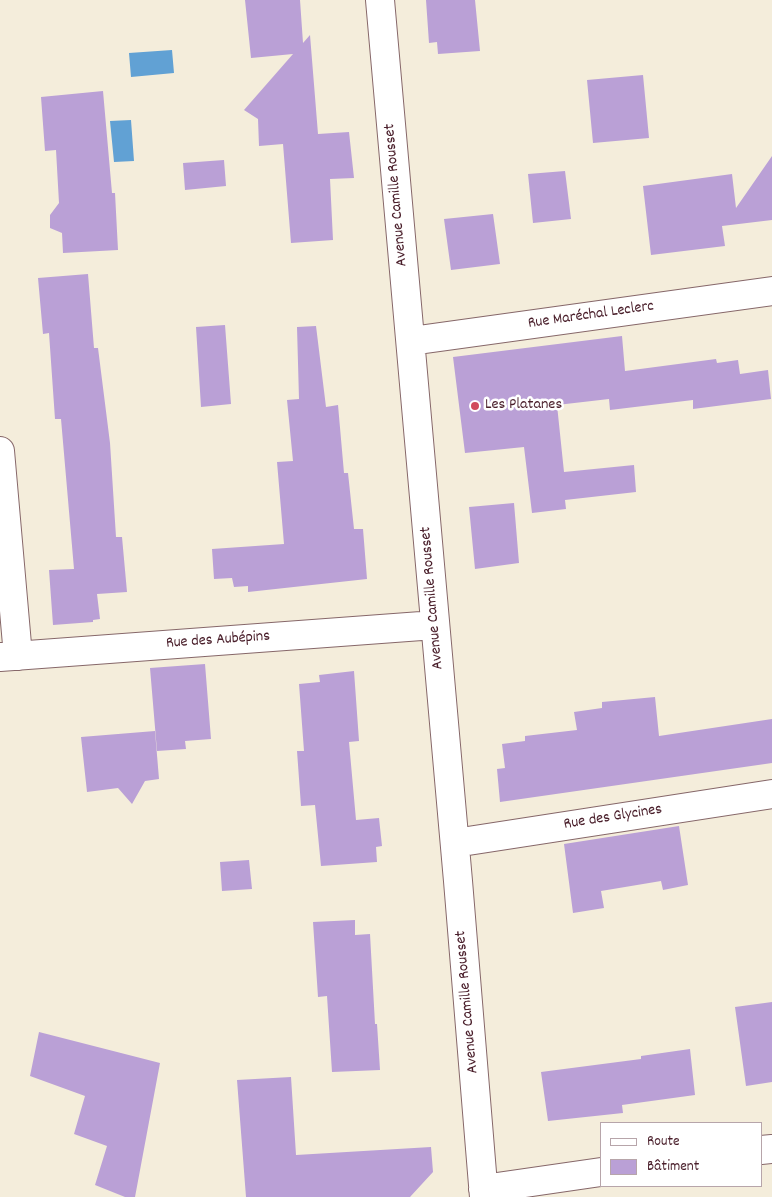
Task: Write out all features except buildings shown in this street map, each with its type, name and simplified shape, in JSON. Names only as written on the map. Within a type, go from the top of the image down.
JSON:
[{"type":"street","name":"Avenue Camille Rousset","points":[[380,0],[455,843],[483,1193]]},
{"type":"street","name":"Rue Maréchal Leclerc","points":[[411,341],[772,291]]},
{"type":"street","points":[[0,451],[9,656]]},
{"type":"street","name":"Rue des Aubépins","points":[[9,656],[435,625]]},
{"type":"street","name":"Rue des Glycines","points":[[455,843],[772,794]]},
{"type":"street","points":[[483,1193],[600,1172]]},
{"type":"water","points":[[172,50],[174,73],[131,77],[129,53]]},
{"type":"water","points":[[131,120],[134,161],[114,162],[110,121]]},
{"type":"place","name":"Les Platanes","points":[[475,406]]}]
